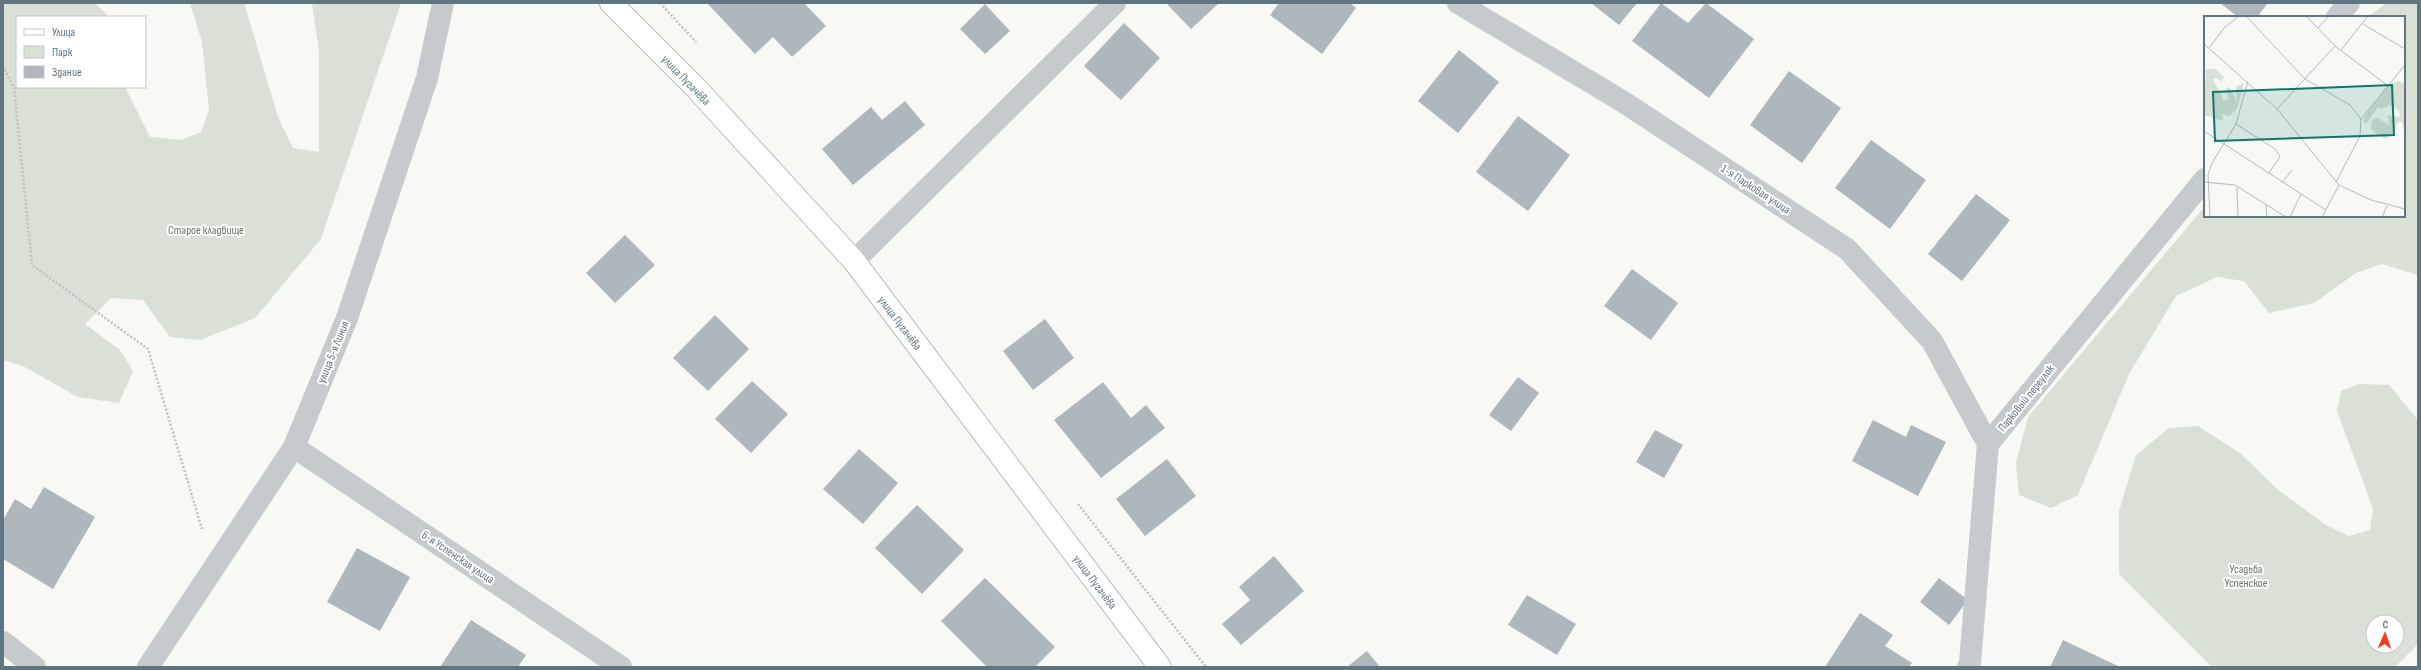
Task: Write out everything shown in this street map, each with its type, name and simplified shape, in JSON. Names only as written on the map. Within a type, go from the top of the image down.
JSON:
[{"type":"street","name":"улица 5-я Линия","points":[[148,667],[294,447],[347,318],[426,78],[443,3]]},
{"type":"street","name":"улица Пугачёва","points":[[611,3],[694,87],[854,261],[1160,667]]},
{"type":"street","points":[[854,261],[1115,3]]},
{"type":"street","name":"1-я Парковая улица","points":[[1458,3],[1622,101],[1846,249],[1932,341],[1988,444]]},
{"type":"street","points":[[2338,16],[2349,3]]},
{"type":"street","name":"Парковый переулок","points":[[1988,444],[2204,180]]},
{"type":"street","points":[[1968,667],[1970,663],[1988,444]]},
{"type":"street","name":"6-я Успенская улица","points":[[294,447],[621,667]]},
{"type":"street","points":[[3,642],[35,667]]},
{"type":"path","points":[[3,66],[14,88],[32,265],[148,349],[203,531]]},
{"type":"green space","name":"Старое кладбище","points":[[3,3],[95,3],[108,16],[16,16],[16,88],[126,88],[150,137],[182,140],[201,132],[209,109],[202,42],[190,3],[244,3],[278,117],[293,148],[319,152],[319,52],[312,3],[401,3],[321,239],[255,318],[200,340],[170,337],[143,300],[111,298],[85,324],[120,350],[133,371],[119,403],[78,397],[23,366],[3,360]]},
{"type":"green space","points":[[2387,3],[2418,3],[2418,275],[2382,264],[2356,273],[2314,303],[2269,313],[2244,281],[2217,277],[2176,296],[2129,374],[2078,495],[2051,508],[2019,495],[2016,463],[2028,417],[2204,207],[2204,217],[2405,217],[2405,16],[2368,16]]},
{"type":"green space","name":"Усадьба Успенское","points":[[2360,384],[2389,385],[2418,420],[2418,644],[2395,667],[2212,667],[2119,574],[2119,511],[2136,455],[2169,428],[2198,426],[2241,454],[2276,488],[2326,525],[2349,536],[2370,530],[2373,509],[2337,411],[2341,391]]},
{"type":"building","points":[[707,3],[804,3],[826,26],[792,57],[773,37],[755,54]]},
{"type":"building","points":[[1166,3],[1219,3],[1191,29]]},
{"type":"building","points":[[1279,3],[1350,3],[1356,8],[1322,54],[1270,15]]},
{"type":"building","points":[[1591,3],[1637,3],[1619,25]]},
{"type":"building","points":[[1661,3],[1688,23],[1706,3],[1754,39],[1709,98],[1632,41]]},
{"type":"building","points":[[2220,3],[2268,3],[2258,16],[2237,16]]},
{"type":"building","points":[[985,4],[1010,31],[985,54],[960,29]]},
{"type":"building","points":[[1124,23],[1160,58],[1121,100],[1084,66]]},
{"type":"building","points":[[1459,50],[1499,82],[1458,133],[1418,101]]},
{"type":"building","points":[[1789,71],[1841,108],[1802,163],[1750,125]]},
{"type":"building","points":[[905,101],[925,125],[853,185],[822,149],[871,107],[882,120]]},
{"type":"building","points":[[1518,116],[1570,155],[1528,211],[1476,172]]},
{"type":"building","points":[[1871,140],[1926,180],[1890,229],[1835,188]]},
{"type":"building","points":[[1976,194],[2010,220],[1962,281],[1928,254]]},
{"type":"building","points":[[625,235],[655,265],[615,303],[586,273]]},
{"type":"building","points":[[1632,269],[1678,303],[1651,340],[1604,306]]},
{"type":"building","points":[[715,315],[749,349],[708,391],[673,358]]},
{"type":"building","points":[[1045,319],[1074,358],[1033,390],[1003,351]]},
{"type":"building","points":[[1518,377],[1539,393],[1511,431],[1489,415]]},
{"type":"building","points":[[752,381],[788,414],[751,453],[715,419]]},
{"type":"building","points":[[1103,382],[1131,418],[1146,405],[1165,428],[1101,478],[1054,420]]},
{"type":"building","points":[[1873,420],[1906,437],[1911,425],[1946,442],[1918,496],[1852,461]]},
{"type":"building","points":[[1655,430],[1683,445],[1664,478],[1636,462]]},
{"type":"building","points":[[859,449],[898,483],[863,524],[823,489]]},
{"type":"building","points":[[1167,459],[1196,496],[1145,536],[1116,499]]},
{"type":"building","points":[[44,487],[95,517],[53,589],[3,559],[3,520],[15,499],[31,509]]},
{"type":"building","points":[[917,505],[964,550],[922,594],[875,548]]},
{"type":"building","points":[[357,548],[410,577],[380,631],[327,602]]},
{"type":"building","points":[[1274,556],[1304,591],[1241,645],[1222,624],[1250,600],[1239,587]]},
{"type":"building","points":[[985,578],[1055,647],[1035,667],[987,667],[941,621]]},
{"type":"building","points":[[1939,578],[1968,600],[1949,625],[1920,602]]},
{"type":"building","points":[[1527,595],[1576,624],[1557,655],[1508,625]]},
{"type":"building","points":[[1860,613],[1893,635],[1885,646],[1912,663],[1909,667],[1825,667]]},
{"type":"building","points":[[471,620],[526,655],[518,667],[440,667]]},
{"type":"building","points":[[2063,640],[2120,667],[2050,667]]},
{"type":"building","points":[[1367,651],[1380,667],[1347,667]]}]
